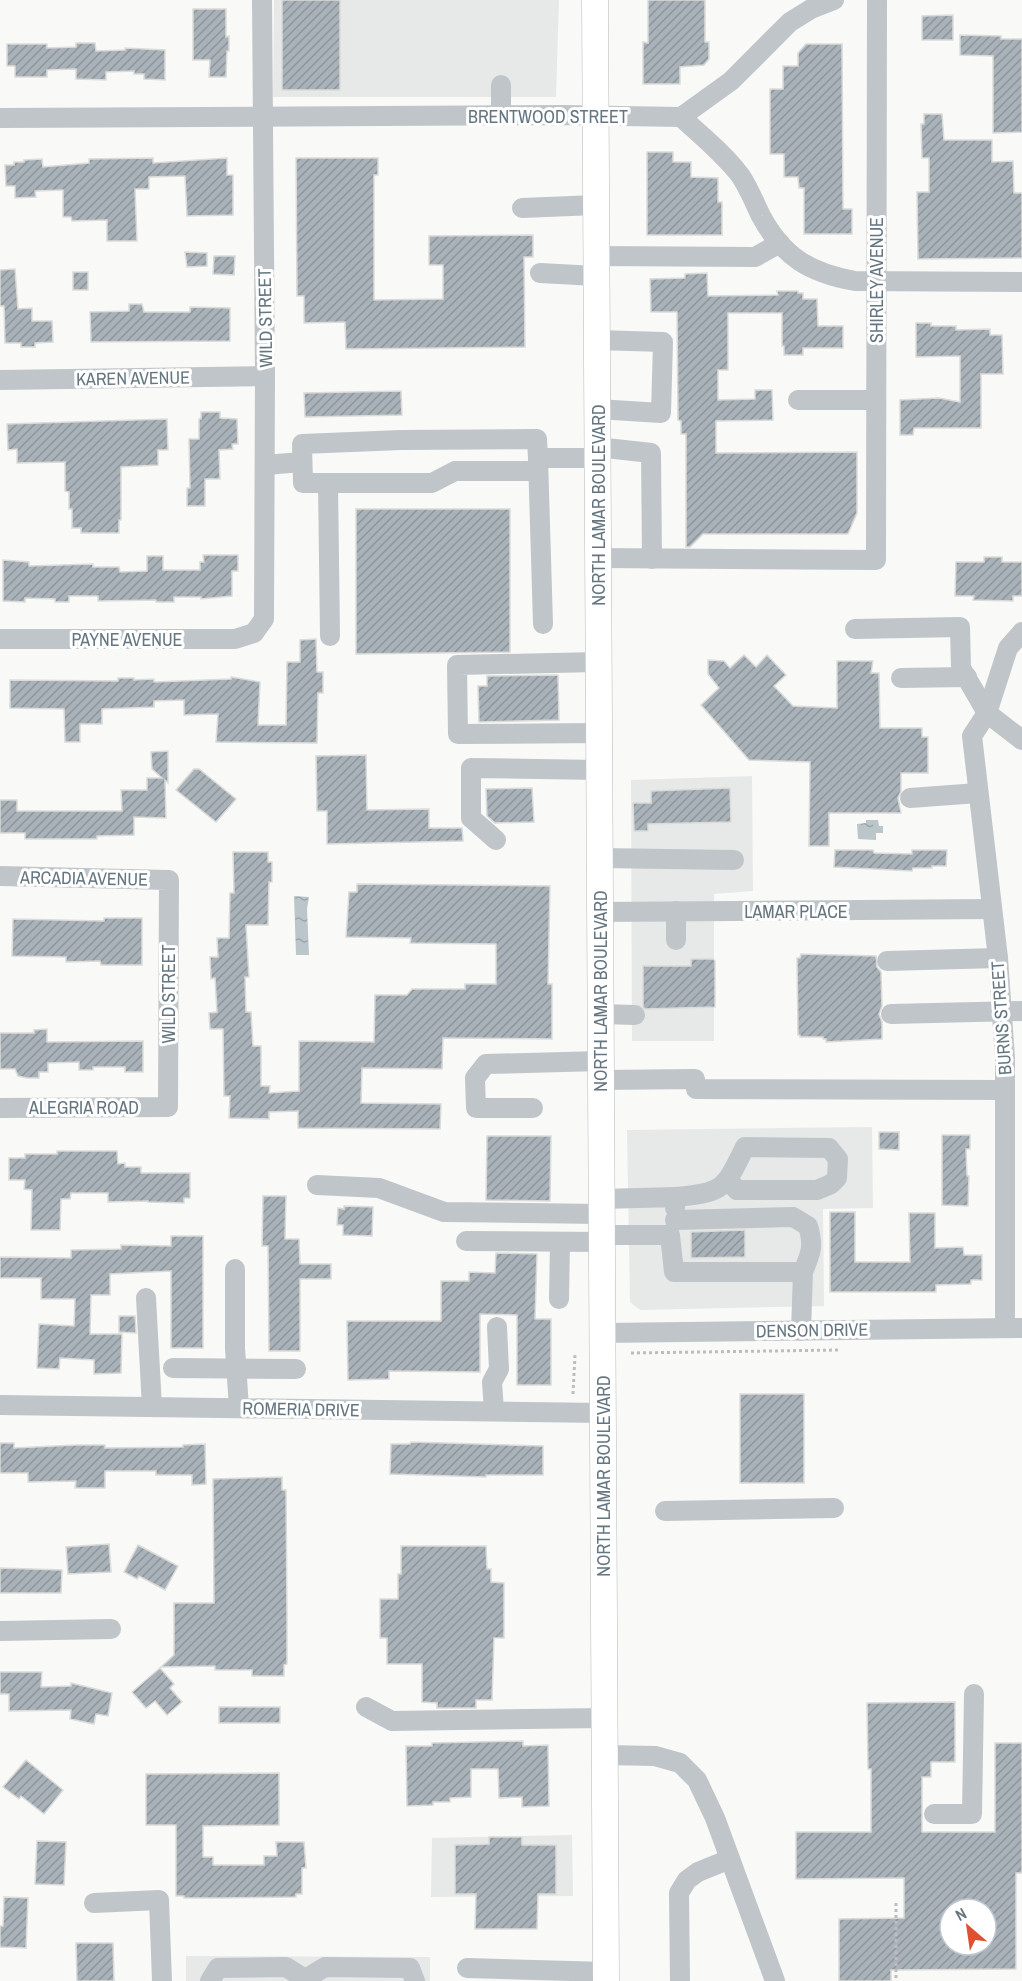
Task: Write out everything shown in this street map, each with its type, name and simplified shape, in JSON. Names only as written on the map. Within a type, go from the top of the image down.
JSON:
[{"type":"main road","name":"NORTH LAMAR BOULEVARD","points":[[595,0],[606,1977]]},
{"type":"street","name":"WILD STREET","points":[[254,633],[264,619],[262,0]]},
{"type":"street","points":[[834,0],[811,9],[790,22],[731,81],[681,117],[722,155],[740,176],[762,217],[780,243],[795,259],[814,269],[835,277],[875,282],[1022,282]]},
{"type":"street","name":"SHIRLEY AVENUE","points":[[652,558],[876,560],[877,0]]},
{"type":"street","points":[[501,85],[501,116]]},
{"type":"street","name":"BRENTWOOD STREET","points":[[0,118],[595,115],[681,117]]},
{"type":"street","points":[[522,208],[596,205]]},
{"type":"street","points":[[540,273],[596,266],[755,257],[780,243]]},
{"type":"street","points":[[597,340],[663,342],[661,413],[597,409]]},
{"type":"street","name":"KAREN AVENUE","points":[[0,380],[265,376]]},
{"type":"street","points":[[798,400],[875,400]]},
{"type":"street","points":[[543,624],[538,465],[537,439],[401,440],[302,444],[303,483],[432,483],[455,471],[538,465],[597,453],[651,453],[652,558],[598,558]]},
{"type":"street","points":[[265,465],[302,462]]},
{"type":"street","points":[[328,483],[330,636]]},
{"type":"street","points":[[855,629],[960,627],[961,668],[987,713],[1022,740]]},
{"type":"street","name":"BURNS STREET","points":[[1013,1328],[1005,1090],[1014,1058],[1012,1011],[998,958],[972,736],[987,713],[1008,648],[1022,632]]},
{"type":"street","name":"PAYNE AVENUE","points":[[0,639],[236,639],[254,633]]},
{"type":"street","points":[[598,662],[457,665],[458,734],[599,733]]},
{"type":"street","points":[[901,678],[967,677]]},
{"type":"street","points":[[496,840],[471,818],[471,768],[599,770]]},
{"type":"street","points":[[910,798],[978,793]]},
{"type":"street","points":[[600,858],[734,860]]},
{"type":"street","name":"ARCADIA AVENUE","points":[[0,876],[169,880]]},
{"type":"street","name":"WILD STREET","points":[[168,1107],[169,880]]},
{"type":"street","name":"LAMAR PLACE","points":[[600,912],[992,909]]},
{"type":"street","points":[[676,911],[676,940]]},
{"type":"street","points":[[887,961],[998,958]]},
{"type":"street","points":[[891,1014],[1012,1011]]},
{"type":"street","points":[[600,1014],[635,1015]]},
{"type":"street","points":[[533,1108],[476,1108],[475,1078],[486,1064],[601,1070],[695,1079],[696,1089],[1005,1090]]},
{"type":"street","name":"ALEGRIA ROAD","points":[[0,1108],[168,1107]]},
{"type":"street","points":[[466,1241],[560,1242],[602,1222],[676,1197],[709,1193],[729,1181],[745,1148],[830,1148],[838,1158],[837,1178],[831,1184],[817,1190],[737,1190],[729,1181]]},
{"type":"street","points":[[317,1185],[379,1188],[444,1212],[673,1227],[793,1217],[808,1226],[812,1250],[803,1272],[801,1330]]},
{"type":"street","points":[[676,1197],[673,1227],[674,1272],[803,1272]]},
{"type":"street","points":[[559,1299],[560,1242]]},
{"type":"street","points":[[235,1269],[236,1369],[239,1408]]},
{"type":"street","points":[[146,1298],[152,1407]]},
{"type":"street","points":[[494,1411],[492,1382],[499,1369],[497,1328]]},
{"type":"street","name":"DENSON DRIVE","points":[[602,1333],[1013,1328]]},
{"type":"street","points":[[173,1368],[296,1369]]},
{"type":"street","name":"ROMERIA DRIVE","points":[[0,1405],[603,1413]]},
{"type":"street","points":[[665,1510],[834,1508]]},
{"type":"street","points":[[0,1631],[111,1629]]},
{"type":"street","points":[[934,1814],[972,1814],[974,1694]]},
{"type":"street","points":[[366,1707],[392,1721],[605,1718]]},
{"type":"street","points":[[605,1755],[655,1756],[680,1763],[698,1780],[715,1818],[775,1981]]},
{"type":"street","points":[[680,1981],[679,1893],[687,1880],[698,1872],[730,1859]]},
{"type":"street","points":[[94,1903],[159,1900],[162,1981]]},
{"type":"street","points":[[210,1981],[218,1968],[286,1967],[305,1980],[325,1967],[410,1968],[415,1981]]},
{"type":"street","points":[[467,1968],[606,1977]]},
{"type":"path","points":[[573,1401],[574,1355]]},
{"type":"path","points":[[896,1903],[896,1981]]},
{"type":"shaded area","points":[[274,0],[559,0],[556,97],[273,97]]},
{"type":"shaded area","points":[[752,776],[753,891],[714,894],[714,1041],[632,1041],[631,780]]},
{"type":"shaded area","points":[[872,1127],[873,1208],[823,1209],[824,1306],[640,1310],[630,1302],[627,1130]]},
{"type":"shaded area","points":[[572,1835],[573,1896],[431,1897],[432,1838]]},
{"type":"shaded area","points":[[186,1956],[430,1957],[430,1981],[186,1981]]},
{"type":"water","points":[[866,820],[878,820],[879,826],[883,826],[883,833],[876,833],[876,840],[858,839],[857,824],[866,823]]},
{"type":"water","points":[[294,896],[309,897],[307,909],[309,955],[296,955]]},
{"type":"building","points":[[282,0],[340,0],[340,90],[282,90]]},
{"type":"building","points":[[648,0],[705,0],[705,42],[709,42],[709,59],[704,65],[680,67],[680,84],[643,84],[643,42],[648,43]]},
{"type":"building","points":[[193,9],[226,9],[226,37],[229,36],[229,51],[227,51],[226,77],[209,77],[210,60],[193,60]]},
{"type":"building","points":[[953,15],[953,40],[922,40],[922,16]]},
{"type":"building","points":[[960,35],[1022,39],[1022,132],[993,133],[993,56],[960,55]]},
{"type":"building","points":[[76,43],[95,43],[96,51],[125,50],[125,48],[165,50],[165,80],[144,79],[144,74],[134,74],[134,71],[106,72],[106,80],[76,79],[76,69],[47,70],[47,77],[15,77],[15,66],[7,66],[7,44],[47,44],[47,48],[76,47]]},
{"type":"building","points":[[806,44],[842,44],[843,209],[852,209],[852,234],[804,234],[804,188],[799,188],[798,177],[784,177],[784,154],[770,154],[770,89],[783,89],[783,66],[798,66],[798,53]]},
{"type":"building","points":[[924,114],[942,114],[944,140],[992,140],[992,162],[1013,161],[1014,193],[1022,193],[1022,258],[918,259],[917,192],[929,192],[929,158],[922,158],[921,124],[924,124]]},
{"type":"building","points":[[647,152],[673,152],[673,162],[691,162],[691,177],[718,178],[718,202],[722,202],[722,235],[647,235]]},
{"type":"building","points":[[153,158],[153,163],[227,158],[227,175],[233,175],[233,215],[187,216],[185,176],[149,177],[149,189],[135,189],[137,241],[107,241],[107,220],[72,221],[71,217],[63,217],[63,190],[35,191],[36,197],[15,198],[15,186],[6,186],[5,165],[14,165],[14,162],[24,162],[24,160],[42,159],[43,167],[89,163],[89,159]]},
{"type":"building","points":[[296,158],[378,158],[378,175],[374,175],[374,300],[443,299],[443,265],[429,265],[429,236],[533,235],[533,257],[524,257],[525,347],[346,349],[345,322],[304,323],[304,296],[297,296]]},
{"type":"building","points":[[185,252],[207,253],[207,266],[187,267]]},
{"type":"building","points":[[214,256],[235,256],[234,275],[213,274]]},
{"type":"building","points":[[15,269],[18,309],[32,308],[32,321],[52,321],[53,342],[35,343],[35,347],[21,347],[21,343],[5,343],[4,306],[0,306],[0,270]]},
{"type":"building","points":[[73,272],[88,272],[88,290],[73,290]]},
{"type":"building","points":[[707,273],[708,296],[778,295],[777,291],[798,291],[798,293],[803,293],[803,299],[817,299],[818,326],[843,326],[843,348],[803,348],[803,355],[784,355],[782,313],[728,313],[728,370],[718,370],[718,400],[755,399],[755,390],[772,390],[773,420],[716,421],[716,453],[857,452],[857,513],[848,534],[703,534],[690,547],[686,547],[686,434],[681,434],[681,421],[678,420],[677,312],[651,312],[650,279],[685,278],[685,274]]},
{"type":"building","points":[[129,304],[142,304],[144,312],[190,312],[190,307],[230,308],[230,341],[91,342],[90,312],[129,311]]},
{"type":"building","points":[[916,323],[931,323],[931,326],[956,326],[956,330],[990,329],[990,335],[1002,335],[1003,374],[981,374],[981,428],[914,428],[913,435],[900,435],[900,400],[939,398],[960,402],[960,356],[916,357]]},
{"type":"building","points":[[401,391],[402,415],[305,417],[304,393]]},
{"type":"building","points":[[201,412],[220,412],[220,418],[237,419],[238,444],[232,444],[233,449],[219,450],[220,479],[205,479],[205,506],[187,506],[187,488],[190,488],[189,439],[199,439]]},
{"type":"building","points":[[167,419],[168,450],[158,450],[158,465],[121,467],[119,533],[81,533],[81,528],[72,528],[69,492],[65,491],[65,462],[17,463],[17,449],[8,450],[7,424]]},
{"type":"building","points":[[356,509],[510,509],[510,652],[356,654]]},
{"type":"building","points":[[203,555],[238,555],[238,571],[232,571],[232,596],[201,599],[201,597],[174,597],[174,602],[98,601],[98,596],[69,596],[69,602],[25,598],[25,602],[3,601],[3,560],[29,562],[29,566],[93,564],[93,567],[119,567],[120,572],[147,571],[147,556],[163,556],[163,570],[200,570],[200,562],[204,562]]},
{"type":"building","points":[[984,557],[1002,557],[1002,562],[1022,562],[1022,596],[1013,596],[1013,601],[973,600],[974,596],[955,596],[956,562],[984,562]]},
{"type":"building","points":[[316,639],[317,672],[323,672],[323,693],[318,693],[317,743],[216,742],[218,714],[184,715],[184,700],[154,701],[154,707],[102,709],[102,724],[80,724],[80,742],[65,742],[64,709],[10,708],[10,680],[118,681],[118,678],[134,678],[134,680],[154,679],[154,682],[231,679],[231,677],[260,682],[258,725],[286,725],[287,662],[300,662],[300,640]]},
{"type":"building","points":[[744,655],[756,667],[767,655],[786,675],[774,686],[793,706],[837,708],[837,661],[873,661],[871,673],[879,673],[880,728],[922,728],[922,737],[928,737],[928,773],[901,773],[901,791],[898,798],[901,813],[829,813],[829,846],[809,846],[810,762],[749,760],[701,705],[719,688],[708,674],[708,660],[724,661],[730,668]]},
{"type":"building","points":[[558,675],[559,720],[479,722],[478,686],[487,686],[487,676]]},
{"type":"building","points":[[168,751],[168,783],[165,780],[166,818],[134,817],[134,835],[97,836],[97,839],[25,839],[25,833],[0,833],[0,800],[17,800],[17,811],[122,811],[121,790],[147,790],[147,778],[162,778],[152,769],[151,752]]},
{"type":"building","points":[[366,755],[367,810],[429,809],[429,828],[462,828],[463,841],[327,844],[327,811],[317,811],[316,756]]},
{"type":"building","points":[[194,769],[199,769],[236,799],[216,822],[176,790]]},
{"type":"building","points":[[532,788],[534,822],[495,823],[487,816],[486,789]]},
{"type":"building","points":[[730,788],[731,822],[648,824],[648,831],[634,831],[633,803],[651,803],[651,791]]},
{"type":"building","points":[[835,850],[873,850],[874,853],[912,854],[912,850],[947,850],[946,866],[913,868],[912,871],[834,867]]},
{"type":"building","points":[[233,852],[268,852],[268,862],[272,862],[268,925],[246,925],[249,977],[245,977],[246,1012],[251,1012],[253,1046],[261,1046],[261,1086],[270,1086],[269,1093],[299,1091],[299,1041],[374,1042],[375,995],[407,995],[412,989],[465,989],[465,984],[496,984],[496,944],[410,943],[411,938],[346,937],[349,892],[357,892],[357,884],[550,886],[548,984],[552,984],[552,1039],[443,1038],[442,1069],[362,1068],[361,1103],[441,1104],[440,1129],[298,1128],[298,1111],[269,1112],[269,1119],[229,1118],[230,1096],[224,1096],[223,1029],[210,1029],[209,1013],[217,1012],[215,978],[211,979],[210,957],[218,957],[217,938],[229,938],[230,893],[234,893]]},
{"type":"building","points":[[104,918],[142,918],[142,965],[101,965],[100,961],[66,962],[66,957],[12,956],[13,919],[104,921]]},
{"type":"building","points":[[801,954],[876,956],[877,967],[881,972],[882,1006],[879,1014],[882,1022],[882,1039],[826,1042],[823,1037],[800,1037],[798,1035],[797,958],[800,958]]},
{"type":"building","points":[[691,959],[713,959],[715,961],[715,1007],[645,1009],[643,1007],[643,966],[691,966]]},
{"type":"building","points":[[47,1029],[47,1042],[143,1041],[143,1072],[125,1072],[125,1067],[93,1067],[93,1070],[79,1070],[79,1062],[48,1063],[48,1072],[39,1072],[39,1078],[18,1076],[15,1069],[0,1069],[0,1033],[34,1033],[34,1030]]},
{"type":"building","points":[[879,1132],[899,1132],[899,1150],[879,1149]]},
{"type":"building","points":[[942,1135],[970,1135],[970,1149],[966,1149],[967,1176],[969,1176],[968,1206],[942,1205]]},
{"type":"building","points":[[487,1136],[551,1136],[550,1201],[486,1200]]},
{"type":"building","points":[[57,1151],[117,1151],[118,1164],[125,1163],[125,1167],[141,1167],[141,1173],[190,1173],[190,1198],[184,1198],[184,1203],[108,1202],[108,1193],[71,1193],[70,1199],[61,1199],[60,1230],[31,1230],[32,1190],[24,1189],[25,1180],[9,1180],[9,1158],[25,1158],[25,1154],[57,1154]]},
{"type":"building","points":[[263,1196],[286,1196],[285,1239],[299,1239],[300,1264],[331,1264],[331,1279],[300,1279],[300,1351],[269,1351],[268,1246],[262,1246]]},
{"type":"building","points":[[344,1206],[373,1207],[372,1236],[343,1235],[343,1225],[337,1225],[338,1208],[344,1209]]},
{"type":"building","points":[[830,1212],[855,1212],[855,1262],[910,1262],[909,1213],[935,1213],[935,1248],[963,1247],[964,1255],[982,1255],[982,1280],[971,1280],[971,1284],[936,1285],[936,1292],[830,1292]]},
{"type":"building","points":[[745,1230],[745,1257],[691,1258],[691,1232]]},
{"type":"building","points":[[171,1236],[203,1236],[203,1348],[171,1348],[171,1271],[110,1274],[110,1295],[91,1295],[90,1334],[122,1334],[121,1373],[94,1374],[94,1360],[60,1358],[59,1369],[37,1368],[39,1324],[74,1326],[75,1299],[41,1299],[41,1278],[0,1278],[0,1257],[71,1258],[71,1250],[121,1249],[121,1245],[171,1246]]},
{"type":"building","points":[[496,1253],[537,1254],[535,1319],[551,1319],[551,1385],[517,1385],[517,1315],[480,1314],[480,1372],[389,1371],[389,1379],[348,1380],[347,1321],[441,1321],[441,1281],[469,1281],[469,1272],[495,1273]]},
{"type":"building","points":[[119,1316],[135,1316],[136,1333],[119,1332]]},
{"type":"building","points":[[740,1394],[804,1394],[804,1483],[740,1483]]},
{"type":"building","points":[[411,1442],[543,1446],[543,1475],[486,1475],[486,1477],[390,1474],[391,1444],[410,1444]]},
{"type":"building","points":[[0,1443],[14,1443],[14,1448],[76,1445],[105,1445],[105,1448],[183,1447],[183,1445],[205,1444],[206,1484],[192,1485],[192,1475],[156,1475],[156,1471],[105,1471],[105,1488],[75,1488],[76,1481],[28,1482],[28,1473],[0,1473]]},
{"type":"building","points":[[282,1477],[282,1490],[286,1490],[287,1664],[284,1665],[284,1676],[252,1676],[252,1670],[215,1670],[215,1666],[161,1667],[174,1655],[174,1603],[214,1603],[213,1479]]},
{"type":"building","points":[[109,1544],[111,1572],[68,1574],[66,1547]]},
{"type":"building","points":[[138,1545],[178,1566],[165,1590],[139,1576],[137,1579],[124,1572]]},
{"type":"building","points":[[401,1546],[486,1546],[487,1569],[491,1569],[491,1582],[504,1583],[504,1638],[494,1638],[492,1700],[476,1700],[476,1708],[437,1708],[437,1703],[422,1702],[422,1664],[387,1664],[387,1638],[380,1638],[380,1599],[398,1599]]},
{"type":"building","points":[[0,1568],[62,1570],[61,1593],[0,1593]]},
{"type":"building","points":[[160,1668],[174,1684],[170,1688],[182,1702],[167,1715],[155,1701],[146,1708],[132,1692]]},
{"type":"building","points":[[0,1672],[42,1672],[41,1687],[71,1686],[71,1683],[112,1693],[108,1716],[96,1714],[94,1724],[70,1719],[71,1710],[9,1711],[9,1694],[0,1694]]},
{"type":"building","points":[[955,1702],[955,1762],[931,1762],[931,1777],[922,1777],[922,1832],[995,1832],[995,1743],[1022,1743],[1022,1873],[1016,1873],[1016,1969],[891,1970],[891,1981],[839,1981],[839,1919],[904,1918],[904,1878],[796,1879],[796,1832],[871,1832],[871,1769],[868,1769],[867,1703]]},
{"type":"building","points":[[219,1707],[280,1707],[280,1723],[219,1723]]},
{"type":"building","points":[[523,1741],[523,1746],[548,1745],[549,1806],[522,1807],[522,1797],[499,1798],[498,1769],[471,1769],[471,1797],[450,1798],[450,1802],[433,1802],[433,1805],[407,1806],[406,1746],[432,1746],[432,1743]]},
{"type":"building","points":[[26,1760],[63,1790],[44,1814],[21,1796],[19,1799],[3,1787]]},
{"type":"building","points":[[279,1773],[279,1825],[203,1826],[203,1857],[213,1857],[213,1865],[264,1865],[264,1856],[277,1856],[276,1842],[304,1842],[306,1868],[302,1868],[302,1894],[296,1894],[296,1897],[184,1898],[184,1896],[176,1896],[176,1825],[146,1825],[146,1774]]},
{"type":"building","points":[[489,1837],[522,1837],[522,1845],[556,1845],[556,1894],[538,1894],[537,1929],[475,1929],[476,1894],[455,1894],[455,1845],[489,1844]]},
{"type":"building","points":[[37,1841],[66,1842],[64,1885],[35,1884]]},
{"type":"building","points":[[4,1897],[28,1898],[26,1948],[0,1947]]},
{"type":"building","points":[[76,1943],[113,1943],[114,1981],[77,1981]]}]
